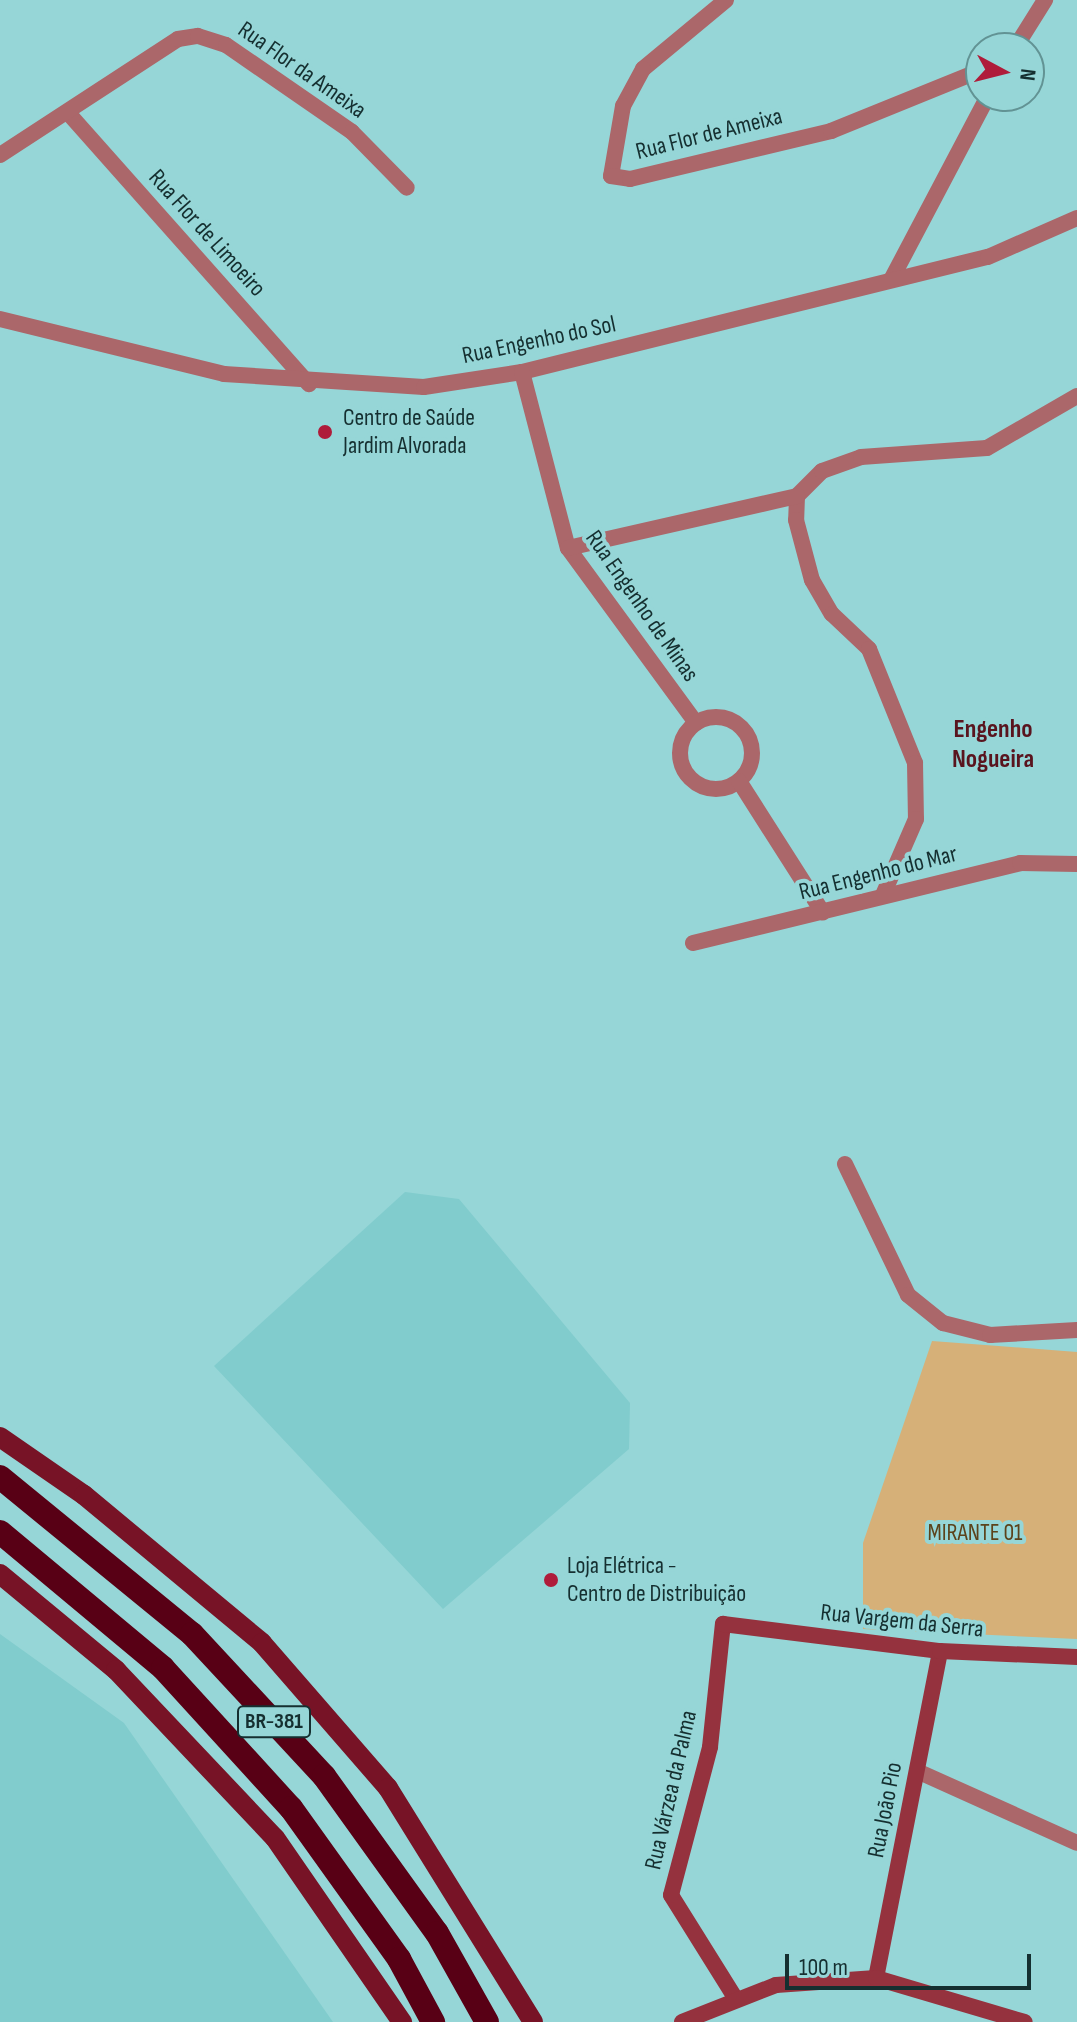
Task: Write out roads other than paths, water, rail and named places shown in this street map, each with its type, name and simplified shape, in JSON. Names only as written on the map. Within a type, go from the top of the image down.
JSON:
[{"type":"highway","name":"BR-381","points":[[0,1477],[192,1634],[324,1776],[437,1933],[487,2022]]},
{"type":"highway","name":"BR-381","points":[[0,1532],[163,1668],[280,1796],[399,1959],[433,2022]]},
{"type":"main road","points":[[0,1437],[84,1495],[262,1643],[388,1788],[533,2022]]},
{"type":"main road","points":[[0,1574],[116,1670],[275,1838],[402,2022]]},
{"type":"street","name":"Rua Flor de Ameixa","points":[[726,0],[643,69],[623,106],[607,167],[611,176],[630,179],[831,131],[965,77]]},
{"type":"street","points":[[1025,32],[1045,0]]},
{"type":"street","name":"Rua Flor da Ameixa","points":[[70,115],[178,39],[198,36],[226,45],[352,132],[407,188]]},
{"type":"street","points":[[891,280],[980,112]]},
{"type":"street","points":[[0,155],[70,115]]},
{"type":"street","name":"Rua Flor de Limoeiro","points":[[70,115],[309,384]]},
{"type":"street","name":"Rua Engenho do Sol","points":[[0,319],[224,374],[309,384],[424,387],[522,372],[1025,246],[1077,218]]},
{"type":"street","name":"Rua Engenho de Minas","points":[[522,372],[568,548],[696,723]]},
{"type":"street","points":[[568,548],[797,496],[822,471],[861,457],[987,448],[1077,396]]},
{"type":"street","points":[[797,496],[796,520],[812,580],[832,614],[869,649],[915,763],[916,819],[883,895]]},
{"type":"street","points":[[729,719],[748,736],[751,759],[739,781],[716,789],[685,771],[682,743],[696,723],[729,719]]},
{"type":"street","points":[[739,781],[823,913]]},
{"type":"street","name":"Rua Engenho do Mar","points":[[693,943],[1020,863],[1077,864]]},
{"type":"street","points":[[845,1164],[908,1295],[943,1323],[990,1335],[1077,1330]]},
{"type":"street","name":"Rua Vargem da Serra","points":[[723,1624],[940,1651],[1077,1657]]},
{"type":"street","name":"Rua Várzea da Palma","points":[[723,1624],[710,1747],[671,1895],[734,1996]]},
{"type":"street","name":"Rua João Pio","points":[[876,1978],[940,1651]]},
{"type":"street","points":[[917,1771],[1077,1843]]},
{"type":"street","points":[[682,2022],[734,1996],[776,1985],[876,1978],[1025,2022]]},
{"type":"place","name":"Centro de Saúde Jardim Alvorada","points":[[325,432]]},
{"type":"place","name":"Loja Elétrica - Centro de Distribuição","points":[[551,1580]]},
{"type":"district","name":"Engenho Nogueira","points":[[993,745]]},
{"type":"park label","name":"MIRANTE 01","points":[[975,1533]]}]
